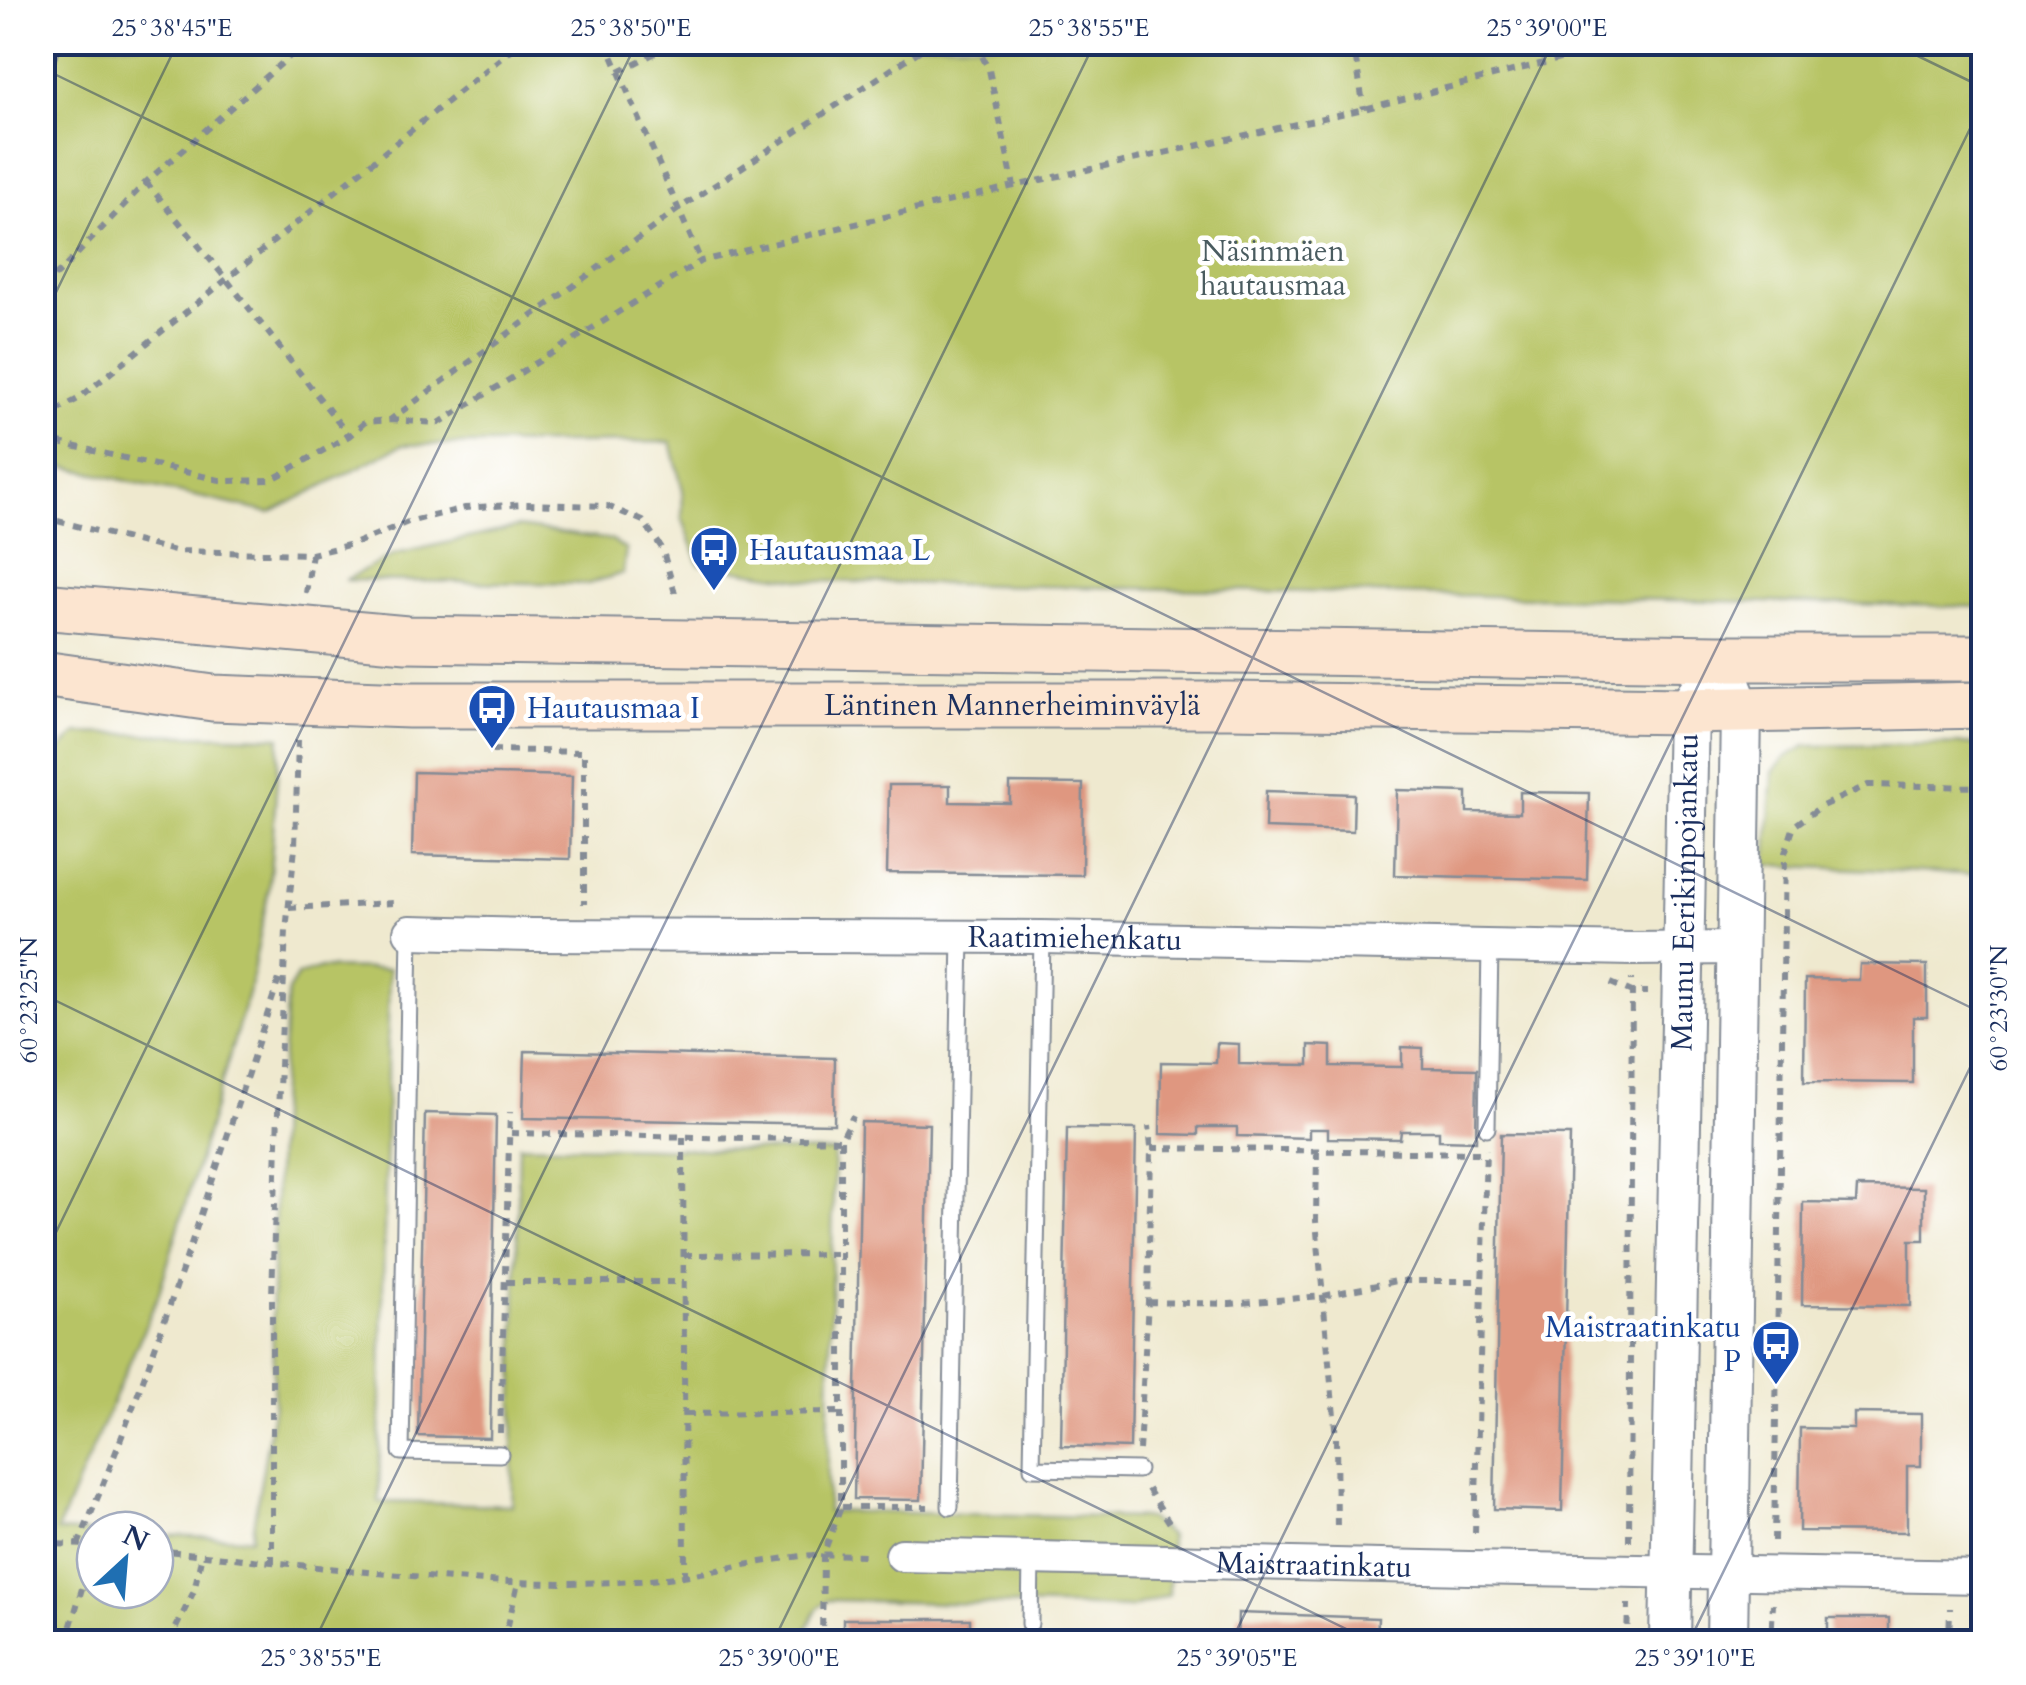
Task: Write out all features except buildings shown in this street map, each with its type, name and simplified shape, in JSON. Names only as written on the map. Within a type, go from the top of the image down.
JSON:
[{"type":"main road","name":"Läntinen Mannerheiminväylä","points":[[42,606],[407,639],[1718,658],[1984,658]]},
{"type":"main road","name":"Läntinen Mannerheiminväylä","points":[[42,674],[213,698],[408,705],[1229,705],[1688,711],[1984,706]]},
{"type":"street","name":"Maunu Eerikinpojankatu","points":[[1670,1642],[1688,711],[1718,658]]},
{"type":"street","name":"Maunu Eerikinpojankatu","points":[[1718,658],[1741,711],[1727,1642]]},
{"type":"street","name":"Raatimiehenkatu","points":[[410,932],[1739,948]]},
{"type":"street","name":"Maistraatinkatu","points":[[902,1555],[1984,1577]]},
{"type":"lane","points":[[42,74],[54,42]]},
{"type":"lane","points":[[410,932],[401,1452],[500,1454]]},
{"type":"lane","points":[[950,1508],[960,936]]},
{"type":"lane","points":[[1042,937],[1032,1468],[1138,1470]]},
{"type":"lane","points":[[1488,1128],[1490,946]]},
{"type":"lane","points":[[1030,1624],[1031,1558]]},
{"type":"path","points":[[42,286],[146,182],[306,42]]},
{"type":"path","points":[[42,419],[78,399],[521,42]]},
{"type":"path","points":[[606,42],[701,261]]},
{"type":"path","points":[[619,71],[678,42]]},
{"type":"path","points":[[390,420],[680,208],[933,42]]},
{"type":"path","points":[[975,42],[989,70],[1014,186]]},
{"type":"path","points":[[1353,42],[1364,109]]},
{"type":"path","points":[[1586,42],[1588,52]]},
{"type":"path","points":[[42,439],[224,482],[271,480],[365,422],[439,424],[701,261],[1014,186],[1364,109],[1626,42]]},
{"type":"path","points":[[146,182],[348,436]]},
{"type":"path","points":[[42,518],[174,551],[312,554],[408,522],[466,508],[524,504],[607,506],[643,521],[662,548],[675,593]]},
{"type":"path","points":[[306,594],[312,554]]},
{"type":"path","points":[[272,1563],[272,1296],[284,962],[295,848],[298,737]]},
{"type":"path","points":[[492,750],[584,752],[584,907]]},
{"type":"path","points":[[1771,1642],[1785,854],[1794,826],[1820,807],[1868,785],[1984,787]]},
{"type":"path","points":[[1627,1642],[1632,949]]},
{"type":"path","points":[[93,1510],[178,1280],[284,962]]},
{"type":"path","points":[[500,1454],[510,1112]]},
{"type":"path","points":[[822,1642],[823,1556],[841,1507],[842,1140],[853,1116]]},
{"type":"path","points":[[1149,1126],[1148,1302],[1138,1470],[1171,1525],[1181,1527]]},
{"type":"path","points":[[1475,1533],[1488,1128]]},
{"type":"path","points":[[511,1133],[842,1140]]},
{"type":"path","points":[[683,1137],[685,1577]]},
{"type":"path","points":[[1150,1148],[1485,1153]]},
{"type":"path","points":[[1318,1151],[1316,1221],[1336,1438],[1337,1530]]},
{"type":"path","points":[[684,1255],[842,1254]]},
{"type":"path","points":[[1148,1302],[1230,1304],[1323,1296],[1396,1282],[1482,1281]]},
{"type":"path","points":[[506,1282],[684,1282]]},
{"type":"path","points":[[686,1414],[841,1412]]},
{"type":"path","points":[[841,1507],[950,1508]]},
{"type":"path","points":[[42,1544],[75,1544]]},
{"type":"path","points":[[175,1552],[374,1574],[518,1583],[685,1577],[798,1556],[902,1555]]},
{"type":"path","points":[[169,1642],[194,1591],[202,1554]]},
{"type":"path","points":[[504,1642],[518,1583]]},
{"type":"path","points":[[1949,1642],[1950,1606]]},
{"type":"path","points":[[66,1642],[76,1610]]},
{"type":"green space","name":"Näsinmäen hautausmaa","points":[[43,43],[1983,43],[1983,607],[811,581],[699,564],[682,517],[683,491],[671,442],[402,445],[270,513],[43,462]]},
{"type":"green space","points":[[518,527],[612,540],[626,550],[623,573],[588,584],[345,580],[396,554]]},
{"type":"green space","points":[[77,733],[280,737],[269,888],[250,987],[158,1296],[57,1531],[75,1532],[75,1610],[175,1610],[175,1536],[251,1538],[274,1404],[272,1296],[278,1112],[288,991],[298,975],[321,968],[389,969],[379,1502],[512,1505],[519,1145],[834,1152],[827,1511],[1148,1518],[1170,1536],[1169,1595],[1131,1608],[829,1600],[818,1608],[801,1642],[43,1642],[42,769]]},
{"type":"green space","points":[[1983,744],[1983,875],[1767,865],[1773,772],[1786,757],[1806,746]]},
{"type":"place","name":"Hautausmaa L","points":[[714,592]]},
{"type":"place","name":"Hautausmaa I","points":[[492,750]]},
{"type":"place","name":"Maistraatinkatu P","points":[[1776,1386]]}]
